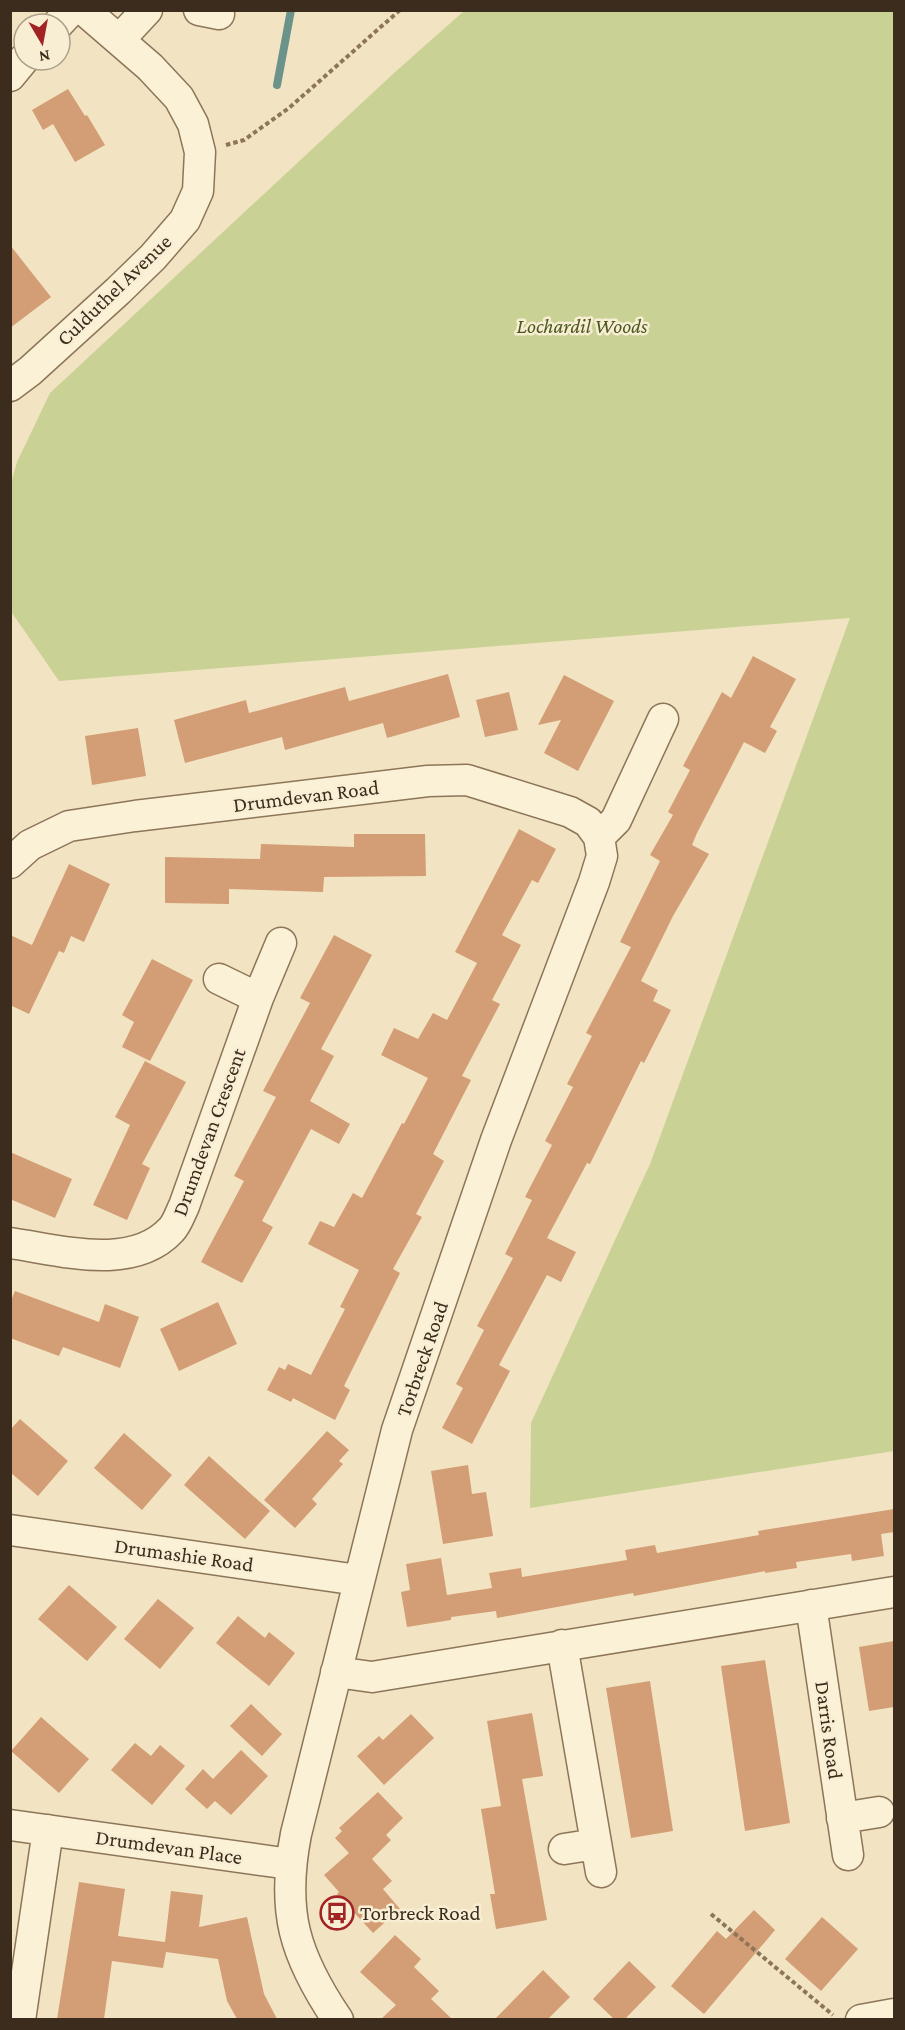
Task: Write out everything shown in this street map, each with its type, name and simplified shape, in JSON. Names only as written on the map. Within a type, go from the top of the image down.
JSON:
[{"type":"street","name":"Culduthel Avenue","points":[[10,386],[30,371],[153,257],[185,219],[198,191],[200,152],[193,124],[179,98],[150,66],[84,10]]},
{"type":"street","points":[[119,40],[147,10]]},
{"type":"street","points":[[599,837],[616,820],[663,719]]},
{"type":"street","name":"Drumdevan Road","points":[[10,863],[30,845],[69,826],[428,781],[467,780],[570,812],[588,822],[599,837]]},
{"type":"street","name":"Torbreck Road","points":[[338,2019],[321,1995],[303,1960],[293,1924],[289,1895],[290,1864],[358,1580],[398,1430],[496,1140],[594,882],[602,856],[599,837]]},
{"type":"street","name":"Drumdevan Crescent","points":[[10,1243],[101,1256],[128,1254],[152,1246],[172,1229],[184,1206],[258,998],[281,943]]},
{"type":"street","points":[[219,979],[258,998]]},
{"type":"street","name":"Drumashie Road","points":[[10,1530],[358,1580]]},
{"type":"street","points":[[336,1672],[372,1677],[894,1592]]},
{"type":"street","name":"Darris Road","points":[[811,1605],[848,1855]]},
{"type":"street","points":[[562,1645],[598,1858],[564,1849]]},
{"type":"street","points":[[842,1818],[879,1812]]},
{"type":"street","name":"Drumdevan Place","points":[[10,1825],[290,1864]]},
{"type":"street","points":[[20,2019],[48,1830]]},
{"type":"street","points":[[861,2019],[894,2014]]},
{"type":"path","points":[[200,152],[244,140],[253,134],[289,108],[400,10]]},
{"type":"path","points":[[711,1914],[838,2019]]},
{"type":"green space","name":"Lochardil Woods","points":[[465,10],[894,11],[894,1451],[530,1508],[531,1423],[650,1164],[850,618],[59,681],[10,610],[11,483],[17,462],[50,393],[394,73]]},
{"type":"building","points":[[68,89],[105,145],[75,162],[53,124],[43,130],[32,110]]},
{"type":"building","points":[[10,245],[51,297],[10,328]]},
{"type":"building","points":[[753,656],[796,679],[770,727],[777,731],[765,753],[744,742],[697,833],[692,845],[709,854],[673,916],[641,981],[658,990],[653,1001],[671,1010],[644,1063],[641,1061],[590,1164],[587,1163],[547,1238],[576,1252],[561,1282],[547,1275],[499,1365],[510,1371],[472,1444],[442,1428],[463,1388],[456,1384],[484,1330],[477,1326],[513,1258],[505,1254],[532,1200],[525,1197],[552,1145],[545,1141],[573,1087],[567,1084],[592,1036],[586,1033],[631,947],[620,942],[660,861],[650,855],[673,815],[668,812],[690,770],[683,766],[722,692],[731,698]]},
{"type":"building","points":[[448,674],[460,717],[387,738],[383,723],[285,750],[282,737],[185,763],[174,720],[246,700],[249,713],[345,687],[349,701]]},
{"type":"building","points":[[564,675],[614,701],[578,771],[544,753],[561,720],[538,725]]},
{"type":"building","points":[[509,692],[518,730],[485,737],[476,700]]},
{"type":"building","points":[[138,728],[146,776],[92,785],[85,736]]},
{"type":"building","points":[[519,829],[556,849],[538,883],[532,880],[502,935],[521,945],[492,1000],[500,1004],[462,1076],[471,1080],[433,1154],[444,1161],[416,1214],[422,1217],[393,1269],[400,1273],[344,1386],[350,1390],[335,1420],[293,1398],[291,1402],[267,1390],[279,1367],[285,1370],[288,1364],[311,1375],[345,1309],[340,1307],[359,1270],[308,1244],[320,1221],[334,1227],[353,1193],[362,1198],[428,1078],[381,1055],[394,1028],[418,1039],[433,1013],[447,1020],[477,963],[455,952]]},
{"type":"building","points":[[354,834],[425,834],[426,876],[324,877],[323,892],[229,889],[229,904],[165,903],[165,857],[260,859],[261,844],[354,847]]},
{"type":"building","points":[[69,864],[110,884],[84,942],[71,936],[64,953],[59,951],[29,1014],[10,1005],[10,935],[32,945]]},
{"type":"building","points":[[334,935],[372,955],[321,1049],[334,1056],[310,1101],[350,1124],[339,1144],[311,1129],[262,1221],[273,1227],[242,1283],[201,1262],[244,1181],[234,1176],[276,1097],[263,1091],[310,1003],[300,998]]},
{"type":"building","points":[[152,959],[193,980],[150,1061],[122,1047],[134,1022],[122,1015]]},
{"type":"building","points":[[145,1061],[186,1082],[142,1164],[150,1168],[127,1220],[93,1205],[130,1125],[115,1117]]},
{"type":"building","points":[[10,1152],[72,1179],[55,1218],[10,1199]]},
{"type":"building","points":[[15,1291],[99,1322],[105,1304],[139,1317],[120,1368],[63,1347],[59,1356],[10,1338],[10,1303]]},
{"type":"building","points":[[218,1302],[237,1344],[179,1371],[160,1329]]},
{"type":"building","points":[[20,1419],[68,1461],[38,1496],[10,1472],[10,1430]]},
{"type":"building","points":[[327,1431],[349,1450],[339,1461],[343,1464],[312,1499],[317,1504],[295,1528],[264,1500]]},
{"type":"building","points":[[124,1433],[172,1475],[142,1510],[94,1468]]},
{"type":"building","points":[[209,1456],[270,1511],[245,1539],[184,1485]]},
{"type":"building","points":[[468,1465],[472,1494],[486,1492],[493,1536],[443,1544],[431,1471]]},
{"type":"building","points":[[894,1509],[894,1532],[881,1534],[884,1556],[852,1561],[851,1554],[796,1562],[797,1568],[765,1573],[765,1571],[634,1596],[633,1593],[497,1618],[496,1611],[451,1617],[451,1620],[407,1627],[401,1592],[410,1590],[406,1564],[441,1558],[447,1595],[492,1588],[489,1573],[521,1568],[522,1577],[627,1560],[625,1550],[655,1545],[657,1553],[759,1535],[758,1531]]},
{"type":"building","points":[[69,1585],[117,1627],[87,1661],[38,1619]]},
{"type":"building","points":[[158,1599],[194,1628],[160,1669],[124,1639]]},
{"type":"building","points":[[238,1616],[265,1638],[269,1632],[295,1653],[269,1686],[216,1643]]},
{"type":"building","points":[[894,1641],[894,1707],[869,1711],[859,1647]]},
{"type":"building","points":[[765,1660],[790,1823],[745,1831],[721,1666]]},
{"type":"building","points":[[650,1681],[673,1831],[631,1838],[606,1688]]},
{"type":"building","points":[[251,1704],[282,1734],[262,1756],[230,1726]]},
{"type":"building","points":[[532,1713],[543,1776],[522,1779],[547,1920],[496,1929],[490,1894],[495,1894],[481,1809],[501,1806],[487,1721]]},
{"type":"building","points":[[411,1714],[434,1738],[384,1785],[357,1756],[379,1736],[383,1740]]},
{"type":"building","points":[[41,1717],[89,1759],[59,1793],[11,1751]]},
{"type":"building","points":[[135,1743],[151,1756],[160,1745],[185,1766],[152,1805],[111,1770]]},
{"type":"building","points":[[241,1750],[268,1776],[231,1815],[215,1801],[207,1809],[185,1789],[203,1769],[213,1779]]},
{"type":"building","points":[[378,1792],[403,1818],[386,1835],[391,1840],[372,1859],[392,1881],[383,1889],[400,1909],[373,1933],[337,1894],[339,1892],[324,1875],[349,1853],[335,1838],[342,1831],[339,1828]]},
{"type":"building","points":[[79,1882],[125,1889],[118,1936],[165,1942],[171,1891],[203,1895],[199,1927],[247,1917],[264,1994],[277,2019],[237,2019],[227,2001],[218,1959],[166,1952],[163,1968],[112,1961],[104,2019],[57,2019]]},
{"type":"building","points":[[754,1910],[775,1930],[704,2014],[671,1986],[717,1931],[726,1939]]},
{"type":"building","points":[[822,1917],[858,1949],[821,1991],[785,1959]]},
{"type":"building","points":[[395,1935],[421,1959],[414,1967],[439,1991],[431,1999],[452,2019],[381,2019],[396,2005],[360,1972]]},
{"type":"building","points":[[629,1961],[656,1987],[625,2019],[614,2019],[593,1999]]},
{"type":"building","points":[[543,1970],[570,1997],[548,2019],[495,2019]]},
{"type":"waterway","points":[[277,85],[291,10]]},
{"type":"place","name":"Torbreck Road","points":[[337,1913]]}]
